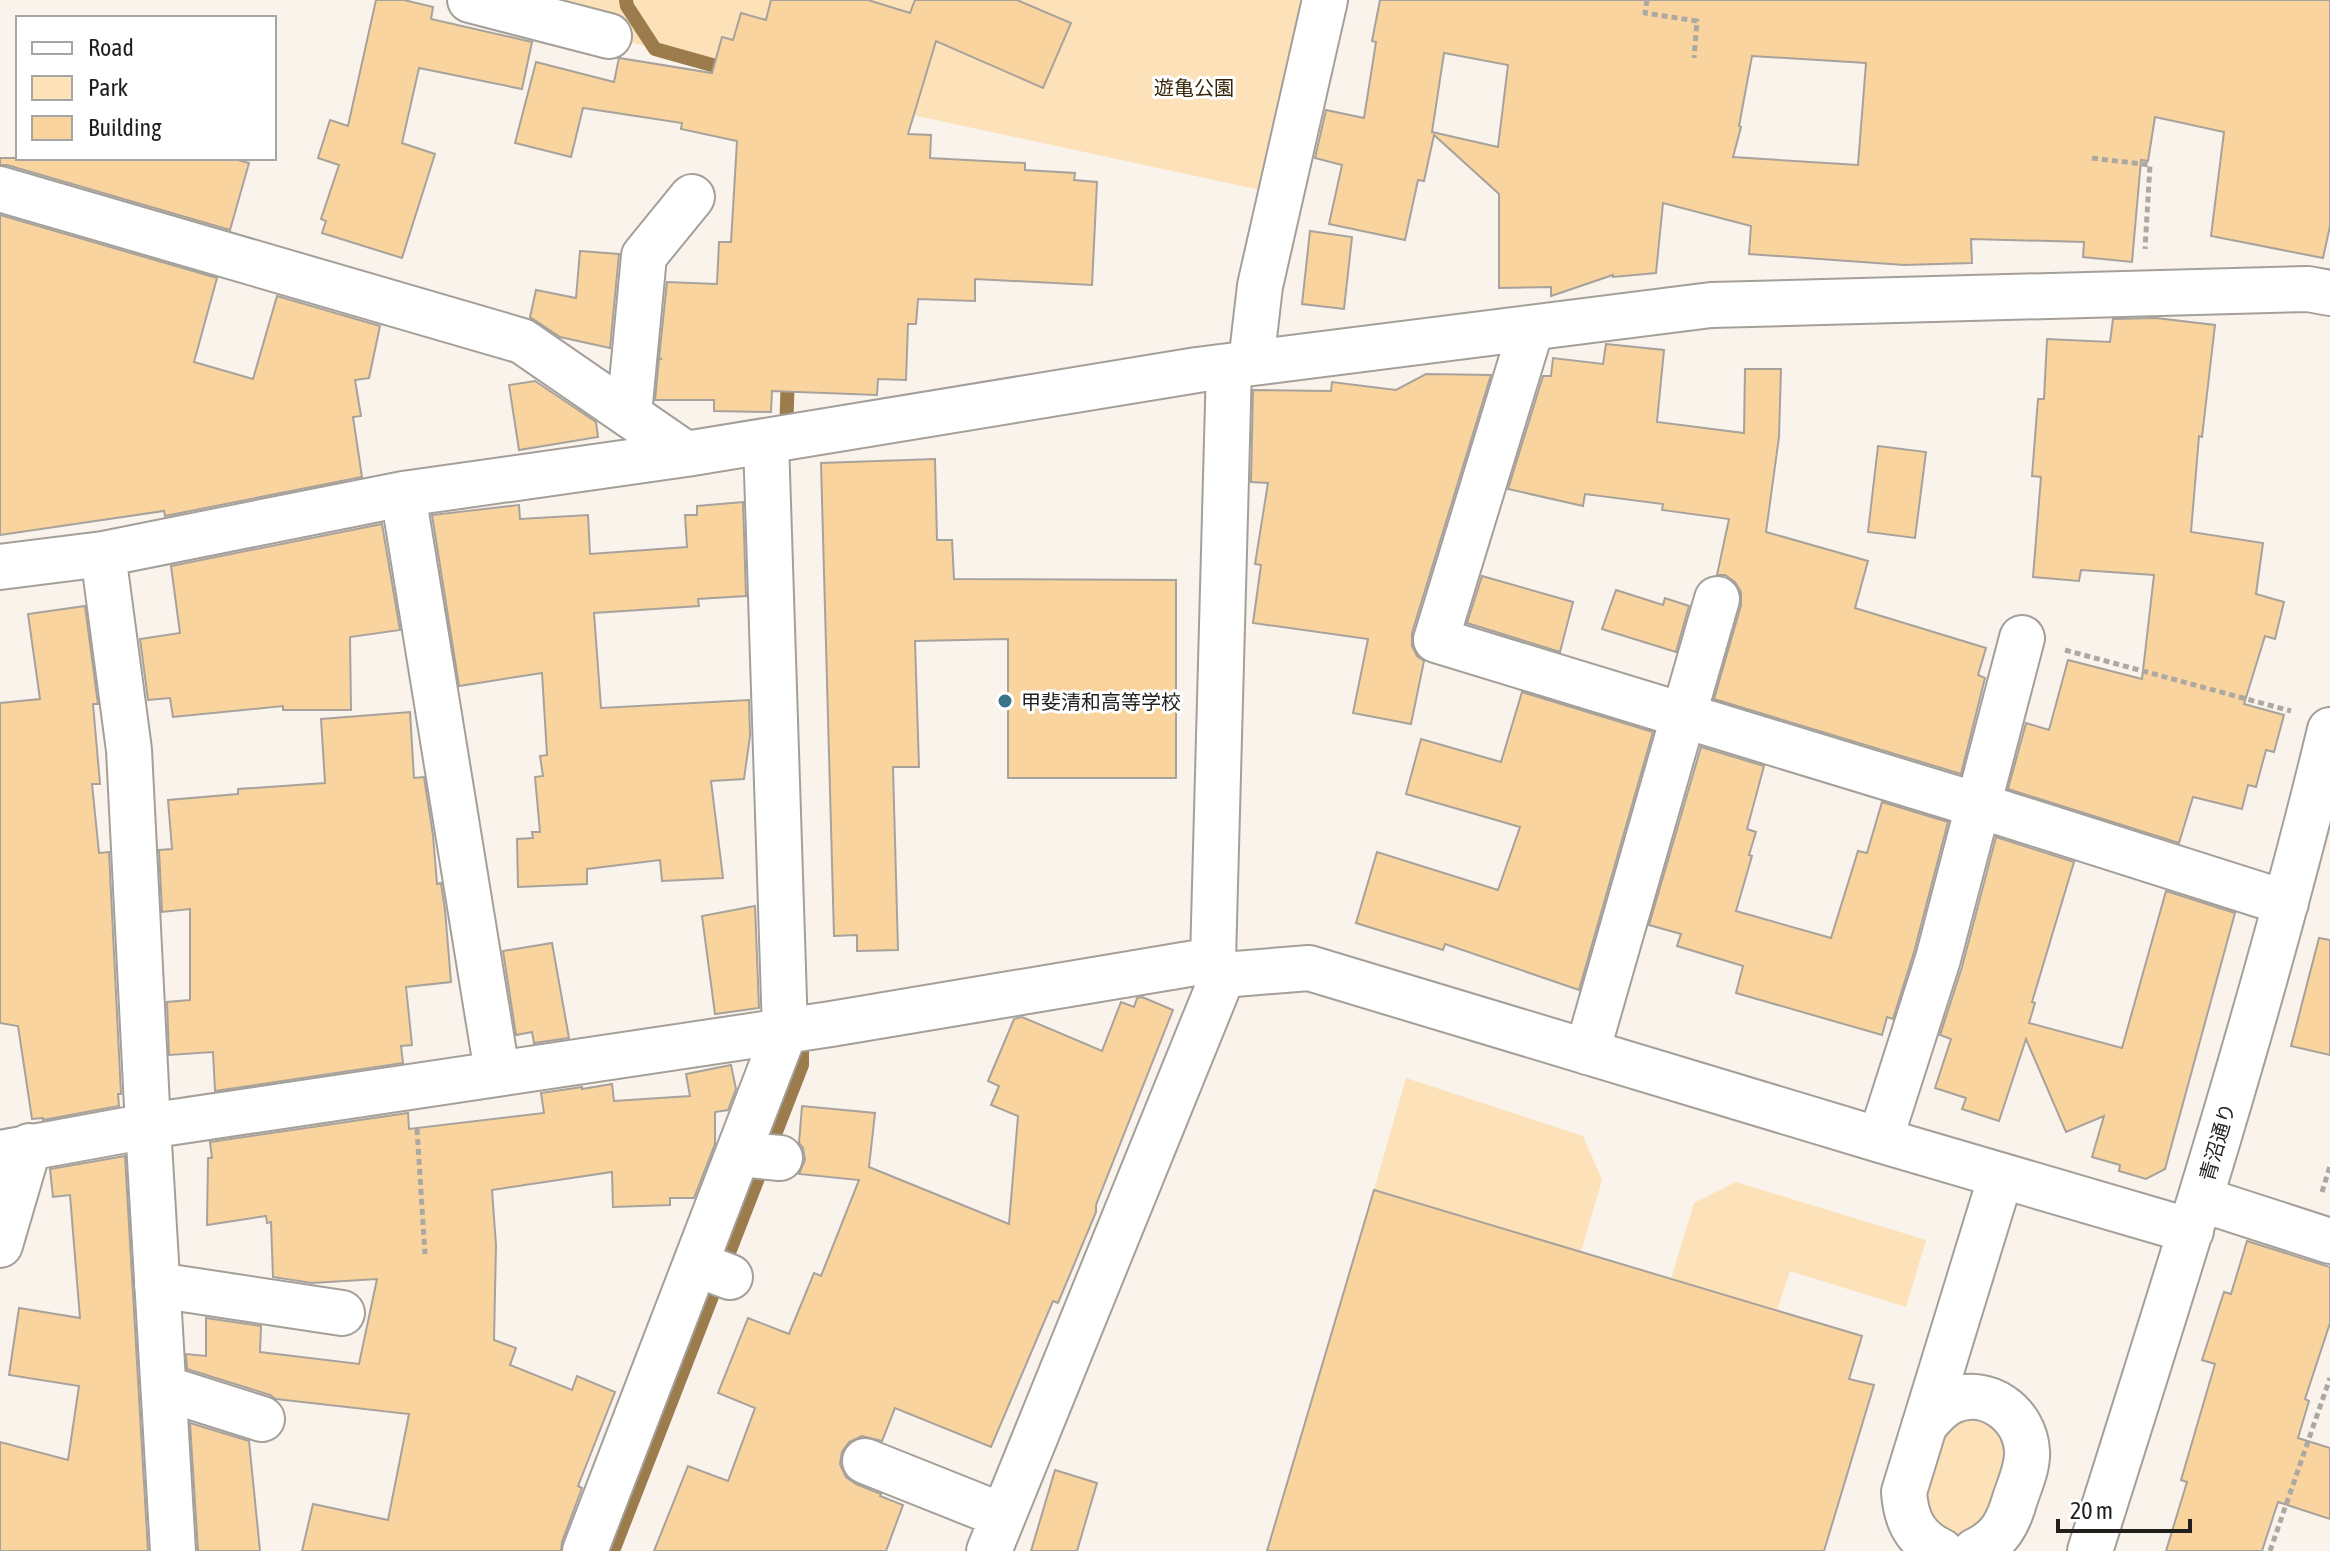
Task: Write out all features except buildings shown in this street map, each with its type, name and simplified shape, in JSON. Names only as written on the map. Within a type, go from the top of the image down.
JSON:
[{"type":"street","points":[[470,0],[609,36]]},
{"type":"street","points":[[865,1461],[996,1533],[1218,968],[1240,365],[1325,0]]},
{"type":"street","points":[[0,189],[522,341],[686,454]]},
{"type":"street","points":[[629,414],[644,256],[692,197]]},
{"type":"street","points":[[0,567],[103,554],[403,494],[686,454],[1240,365],[1711,305],[2308,289],[2330,293]]},
{"type":"street","points":[[1531,329],[1436,640],[2286,903]]},
{"type":"street","points":[[585,1551],[658,1410],[765,1137],[787,1030],[780,439]]},
{"type":"street","points":[[403,494],[497,1072]]},
{"type":"street","points":[[103,554],[129,750],[173,1551]]},
{"type":"street","points":[[1587,1052],[1717,599]]},
{"type":"street","points":[[1880,1140],[1938,959],[2022,638]]},
{"type":"street","name":"青沼通り","points":[[2090,1551],[2196,1215],[2324,777],[2315,722]]},
{"type":"street","points":[[0,1245],[15,1149],[497,1072],[1218,968],[1309,968],[2001,1176],[2330,1241]]},
{"type":"street","points":[[1941,1551],[1923,1542],[1912,1529],[1905,1511],[1904,1492],[2001,1176]]},
{"type":"street","points":[[157,1285],[342,1313]]},
{"type":"street","points":[[164,1388],[262,1419]]},
{"type":"street","points":[[1924,1426],[1935,1412],[1951,1401],[1969,1397],[1988,1399],[2004,1407],[2018,1420],[2025,1436],[2027,1453],[2024,1470],[2009,1518],[1990,1549]]},
{"type":"path","points":[[1647,0],[1645,13],[1697,21],[1694,58]]},
{"type":"path","points":[[2092,158],[2150,165],[2143,294]]},
{"type":"path","points":[[2022,638],[2315,722]]},
{"type":"path","points":[[414,1085],[425,1254]]},
{"type":"path","points":[[2270,1551],[2330,1378]]},
{"type":"green space","name":"遊亀公園","points":[[470,0],[1307,0],[1260,190],[816,94]]},
{"type":"green space","points":[[1406,1078],[1583,1136],[1602,1180],[1581,1252],[1374,1190]]},
{"type":"green space","points":[[1736,1182],[1926,1240],[1906,1307],[1790,1271],[1777,1311],[1671,1279],[1694,1203]]},
{"type":"green space","points":[[1935,1412],[2018,1420],[2001,1533],[1923,1542],[1924,1426]]},
{"type":"waterway","points":[[626,0],[655,49],[730,70]]},
{"type":"waterway","points":[[786,433],[788,374]]},
{"type":"waterway","points":[[613,1551],[802,1065],[802,1034]]},
{"type":"place","name":"甲斐清和高等学校","points":[[1005,701]]}]
